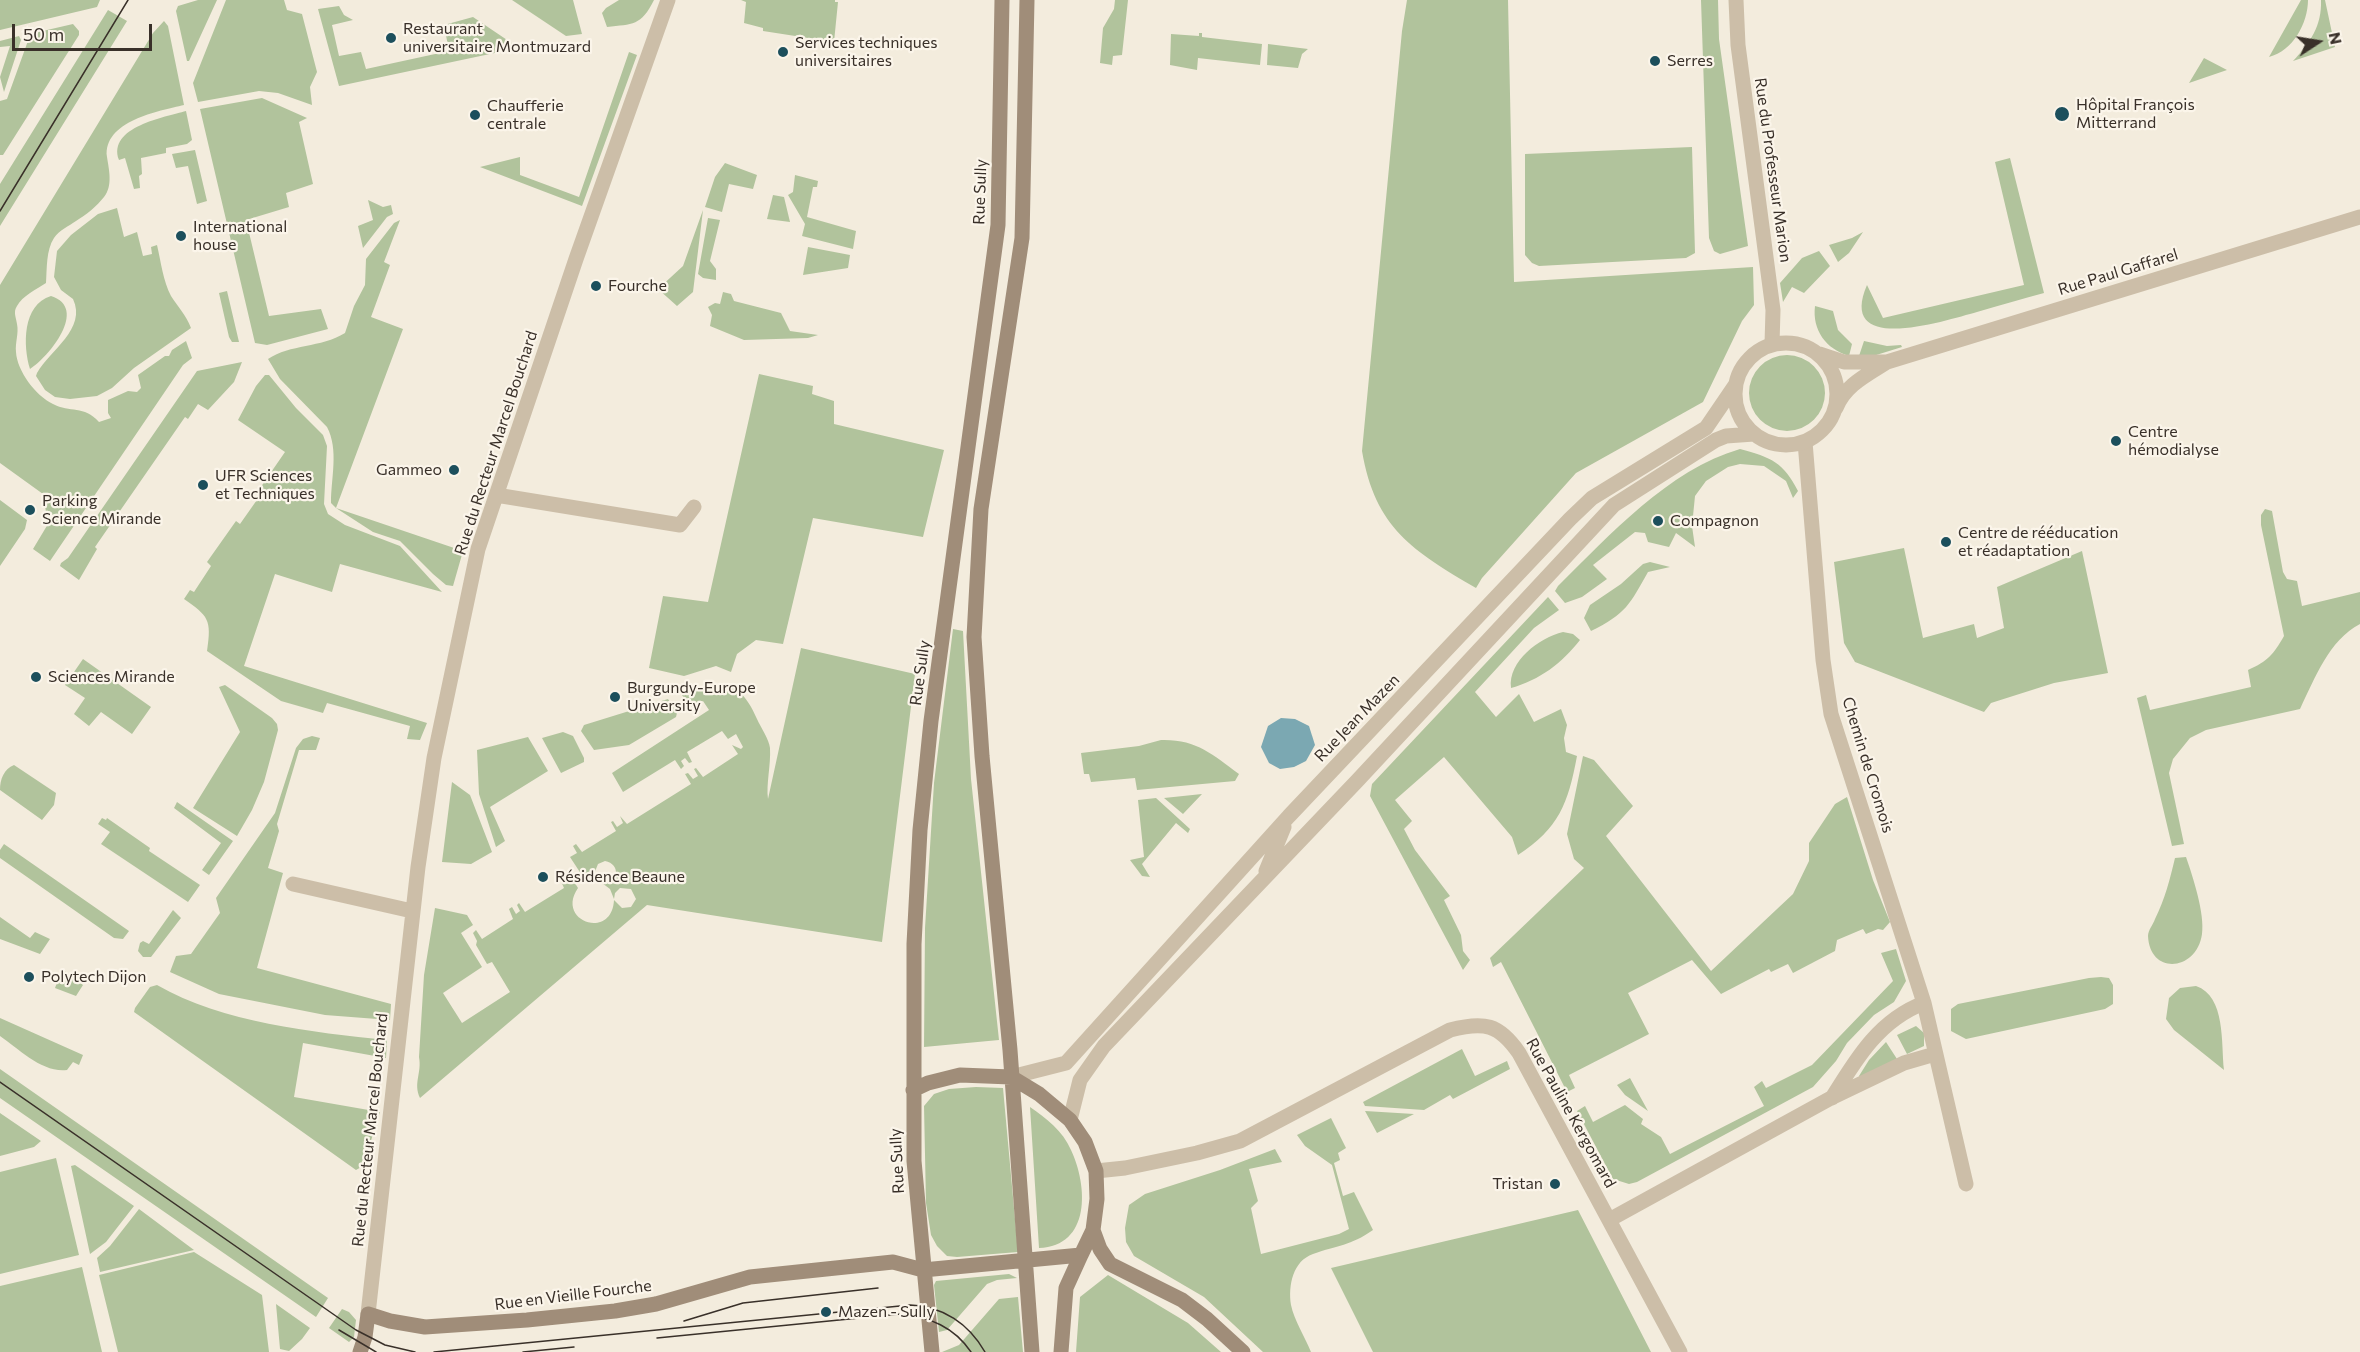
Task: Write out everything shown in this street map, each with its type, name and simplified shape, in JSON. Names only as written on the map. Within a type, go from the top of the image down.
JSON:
[{"type":"main road","name":"Rue Sully","points":[[932,1352],[914,1161],[914,944],[920,830],[931,721],[998,225],[1002,0]]},
{"type":"main road","points":[[1027,0],[1022,238],[981,509],[974,637],[1032,1352]]},
{"type":"main road","points":[[913,1090],[928,1083],[960,1075],[1011,1077],[1039,1094],[1070,1120],[1085,1142],[1096,1171],[1097,1199],[1093,1230],[1066,1288],[1061,1352]]},
{"type":"main road","points":[[1093,1230],[1100,1250],[1110,1263],[1182,1300],[1243,1352]]},
{"type":"main road","name":"Rue en Vieille Fourche","points":[[368,1314],[390,1321],[425,1326],[527,1320],[615,1311],[656,1304],[750,1277],[893,1262],[923,1270],[1081,1254]]},
{"type":"main road","name":"Rue du Recteur Marcel Bouchard","points":[[360,1352],[368,1314]]},
{"type":"street","name":"Rue du Recteur Marcel Bouchard","points":[[368,1314],[412,911],[434,758],[478,549],[576,259],[668,0]]},
{"type":"street","name":"Rue du Professeur Marion","points":[[1736,0],[1738,45],[1772,300],[1772,344]]},
{"type":"street","name":"Rue Paul Gaffarel","points":[[1887,362],[2360,217]]},
{"type":"street","points":[[1787,342],[1803,345],[1844,362],[1887,362],[1845,391],[1829,423],[1819,434],[1805,442],[1778,445],[1765,441],[1754,434],[1744,423],[1738,411],[1735,398],[1740,370],[1759,350],[1772,344],[1787,342]]},
{"type":"street","points":[[1818,353],[1829,364],[1835,378],[1838,393],[1836,408]]},
{"type":"street","name":"Rue Jean Mazen","points":[[1011,1077],[1066,1063],[1289,816],[1592,498],[1706,428],[1736,384]]},
{"type":"street","points":[[1070,1120],[1080,1080],[1104,1046],[1263,880],[1614,505],[1716,440],[1726,436],[1754,434]]},
{"type":"street","name":"Chemin de Cromois","points":[[1805,442],[1822,650],[1831,714],[1923,1004],[1966,1184]]},
{"type":"street","points":[[496,495],[680,525],[694,507]]},
{"type":"street","points":[[1263,880],[1289,816]]},
{"type":"street","points":[[293,884],[412,911]]},
{"type":"street","points":[[1831,1098],[1860,1052],[1876,1034],[1897,1016],[1923,1004]]},
{"type":"street","name":"Rue Pauline Kergomard","points":[[1096,1171],[1135,1166],[1240,1141],[1450,1030],[1467,1025],[1485,1025],[1498,1029],[1520,1053],[1680,1352]]},
{"type":"street","points":[[1609,1220],[1831,1098],[1904,1063],[1935,1054]]},
{"type":"green space","points":[[0,0],[100,0],[97,7],[0,30]]},
{"type":"green space","points":[[198,0],[217,0],[187,61],[176,11],[178,6]]},
{"type":"green space","points":[[226,0],[284,0],[287,10],[302,14],[317,72],[310,87],[312,105],[278,93],[259,91],[198,102],[193,83]]},
{"type":"green space","points":[[512,0],[573,0],[582,34],[566,36]]},
{"type":"green space","points":[[619,0],[654,0],[645,15],[635,22],[607,27],[602,13]]},
{"type":"green space","points":[[741,0],[835,0],[838,2],[834,42],[763,31],[763,28],[744,23],[746,2]]},
{"type":"green space","points":[[1115,0],[1128,0],[1122,55],[1113,56],[1112,65],[1100,63],[1103,28],[1114,9]]},
{"type":"green space","points":[[1407,0],[1508,0],[1514,282],[1753,267],[1754,305],[1742,321],[1703,402],[1576,473],[1482,578],[1476,588],[1433,562],[1400,534],[1376,500],[1362,451],[1402,31]]},
{"type":"green space","points":[[1701,0],[1718,0],[1719,39],[1748,246],[1720,254],[1714,251],[1709,238]]},
{"type":"green space","points":[[2301,0],[2308,0],[2305,18],[2298,35],[2285,49],[2269,57]]},
{"type":"green space","points":[[2321,0],[2325,0],[2335,47],[2293,61],[2314,34],[2321,9]]},
{"type":"green space","points":[[339,6],[344,15],[353,20],[332,25],[339,56],[361,52],[366,69],[449,51],[444,25],[473,17],[516,46],[504,51],[339,86],[318,9]]},
{"type":"green space","points":[[108,10],[127,21],[0,226],[0,184]]},
{"type":"green space","points":[[164,21],[168,26],[184,105],[135,120],[123,126],[114,135],[108,145],[110,178],[107,193],[91,210],[56,235],[48,254],[46,283],[26,296],[16,308],[18,331],[16,352],[24,375],[40,395],[59,407],[88,413],[99,422],[111,418],[108,413],[108,400],[128,391],[137,392],[141,388],[138,375],[165,356],[169,356],[172,350],[186,341],[192,358],[183,365],[50,561],[33,549],[48,524],[43,494],[0,463],[0,285],[153,33]]},
{"type":"green space","points":[[73,24],[79,31],[79,35],[3,155],[0,155],[0,101],[7,99],[29,38],[34,33]]},
{"type":"green space","points":[[1199,33],[1202,33],[1202,37],[1262,44],[1260,65],[1198,58],[1197,70],[1170,65],[1171,34],[1199,36]]},
{"type":"green space","points":[[19,36],[21,40],[4,92],[0,77],[10,46],[0,47],[0,41]]},
{"type":"green space","points":[[1268,44],[1308,49],[1302,54],[1298,68],[1267,65]]},
{"type":"green space","points":[[629,52],[637,55],[582,206],[480,167],[520,157],[520,175],[579,197]]},
{"type":"green space","points":[[2204,58],[2227,70],[2189,83]]},
{"type":"green space","points":[[262,98],[307,118],[299,122],[313,184],[286,193],[289,207],[246,220],[269,316],[321,309],[328,329],[267,345],[255,343],[200,109]]},
{"type":"green space","points":[[186,111],[192,140],[187,144],[166,148],[166,153],[141,158],[140,188],[134,189],[125,158],[119,160],[118,149],[121,139],[140,125]]},
{"type":"green space","points":[[1692,147],[1695,253],[1686,258],[1539,266],[1532,263],[1525,255],[1525,154]]},
{"type":"green space","points":[[195,150],[207,201],[197,204],[188,166],[176,168],[172,154]]},
{"type":"green space","points":[[2010,158],[2044,293],[1921,326],[1880,327],[1867,321],[1862,307],[1867,285],[1883,318],[2024,285],[1995,162]]},
{"type":"green space","points":[[725,163],[757,175],[753,189],[729,184],[722,212],[705,207],[715,177]]},
{"type":"green space","points":[[795,175],[818,181],[817,187],[813,187],[807,217],[856,231],[853,249],[802,236],[805,224],[788,195],[793,192]]},
{"type":"green space","points":[[773,195],[784,197],[790,222],[767,219]]},
{"type":"green space","points":[[368,200],[383,207],[391,205],[393,214],[387,217],[363,248],[358,226],[373,220]]},
{"type":"green space","points":[[117,208],[124,237],[137,232],[143,256],[152,254],[151,247],[157,245],[168,290],[191,328],[134,368],[112,388],[97,396],[70,399],[55,397],[45,390],[36,376],[71,330],[76,310],[73,299],[61,290],[54,277],[57,251],[71,235],[98,214]]},
{"type":"green space","points":[[703,210],[693,292],[677,306],[658,289],[683,266]]},
{"type":"green space","points":[[708,218],[720,220],[710,261],[716,269],[716,280],[703,278],[698,274]]},
{"type":"green space","points":[[400,220],[384,262],[390,265],[371,317],[403,329],[336,508],[331,503],[334,455],[327,427],[280,379],[268,359],[286,351],[336,338],[345,333],[354,306],[365,285],[366,259],[394,223]]},
{"type":"green space","points":[[1863,232],[1849,253],[1838,262],[1829,245]]},
{"type":"green space","points":[[808,247],[850,255],[848,268],[803,275]]},
{"type":"green space","points":[[1819,251],[1830,266],[1804,293],[1792,287],[1783,302],[1780,283],[1802,258]]},
{"type":"green space","points":[[227,291],[239,342],[232,342],[229,337],[219,293]]},
{"type":"green space","points":[[723,292],[731,294],[734,301],[781,313],[790,331],[818,335],[808,338],[744,340],[710,326],[712,315],[708,307],[715,303],[720,304]]},
{"type":"green space","points":[[51,296],[62,302],[66,311],[66,321],[55,344],[30,369],[26,349],[27,327],[34,308]]},
{"type":"green space","points":[[1815,306],[1833,311],[1838,330],[1852,344],[1849,356],[1834,349],[1822,337],[1816,323]]},
{"type":"green space","points":[[1864,341],[1887,346],[1901,345],[1902,347],[1873,356],[1859,356]]},
{"type":"green space","points":[[1787,355],[1802,358],[1814,366],[1822,378],[1825,393],[1822,408],[1814,420],[1802,428],[1787,431],[1772,428],[1760,420],[1752,408],[1749,393],[1752,378],[1760,366],[1772,358]]},
{"type":"green space","points":[[242,362],[234,382],[208,410],[198,404],[188,419],[185,417],[95,547],[97,549],[79,580],[60,566],[68,558],[197,371]]},
{"type":"green space","points":[[759,374],[813,386],[812,394],[834,401],[834,424],[944,450],[923,537],[813,518],[783,644],[756,640],[737,654],[731,672],[716,666],[684,676],[649,668],[663,596],[708,602]]},
{"type":"green space","points":[[265,375],[269,375],[296,408],[323,435],[327,446],[324,504],[328,514],[345,525],[400,546],[442,592],[340,564],[332,592],[275,574],[244,666],[427,723],[420,740],[407,739],[410,726],[327,703],[323,713],[281,701],[207,651],[209,632],[206,619],[184,599],[190,590],[194,592],[211,566],[207,562],[236,521],[240,524],[259,497],[256,494],[285,452],[238,420],[256,386]]},
{"type":"green space","points":[[1740,449],[1768,458],[1782,468],[1798,491],[1793,498],[1786,481],[1764,466],[1740,464],[1728,467],[1706,481],[1695,496],[1692,526],[1695,547],[1676,533],[1669,547],[1648,542],[1645,533],[1635,532],[1593,565],[1607,579],[1582,597],[1565,603],[1555,591],[1619,526],[1664,488],[1688,472]]},
{"type":"green space","points":[[0,500],[27,520],[25,529],[0,566]]},
{"type":"green space","points":[[336,508],[463,551],[453,586],[446,585],[433,574],[400,541],[373,532]]},
{"type":"green space","points":[[2265,509],[2272,511],[2283,572],[2287,579],[2297,581],[2302,606],[2360,592],[2360,624],[2349,631],[2331,650],[2300,709],[2206,730],[2190,738],[2173,759],[2169,773],[2184,844],[2172,846],[2137,698],[2146,695],[2150,710],[2251,687],[2248,670],[2269,657],[2284,636],[2261,525],[2261,515]]},
{"type":"green space","points":[[1904,548],[1923,638],[1974,624],[1977,638],[2004,628],[1997,587],[2082,551],[2108,673],[2054,683],[1991,703],[1984,712],[1855,662],[1844,643],[1834,562]]},
{"type":"green space","points":[[1650,562],[1670,567],[1648,572],[1626,607],[1612,619],[1591,631],[1584,618],[1590,605],[1621,584],[1643,564]]},
{"type":"green space","points":[[1548,597],[1559,610],[1534,628],[1475,692],[1496,717],[1519,694],[1534,722],[1561,709],[1567,725],[1564,738],[1566,752],[1577,756],[1570,788],[1552,824],[1543,835],[1518,855],[1512,837],[1444,757],[1395,800],[1412,821],[1404,829],[1415,850],[1450,896],[1444,900],[1461,935],[1463,951],[1470,960],[1463,970],[1370,796],[1372,784]]},
{"type":"green space","points":[[953,629],[963,631],[971,779],[999,1040],[924,1047],[925,928],[934,783]]},
{"type":"green space","points":[[1563,632],[1573,634],[1580,640],[1550,670],[1522,685],[1511,688],[1514,669],[1527,652],[1544,639]]},
{"type":"green space","points":[[801,648],[915,674],[882,942],[647,905],[420,1098],[417,1083],[424,975],[435,908],[467,915],[473,925],[461,933],[482,967],[443,993],[462,1023],[510,992],[492,962],[487,964],[476,945],[477,941],[473,933],[476,930],[482,939],[513,919],[509,909],[512,907],[516,914],[520,911],[517,905],[519,903],[525,912],[564,888],[559,877],[562,876],[566,882],[569,879],[566,874],[568,872],[578,888],[573,900],[574,910],[587,922],[596,923],[604,920],[611,913],[614,900],[622,908],[631,907],[636,899],[631,889],[620,888],[615,893],[614,899],[610,889],[602,883],[615,877],[614,866],[605,861],[598,864],[594,874],[600,882],[587,883],[570,857],[577,853],[573,846],[576,844],[582,852],[616,831],[611,822],[613,821],[617,827],[623,823],[620,816],[627,824],[691,784],[685,774],[688,773],[693,779],[698,776],[694,769],[696,768],[703,777],[738,754],[732,745],[741,749],[743,747],[736,734],[728,739],[722,731],[687,752],[692,762],[689,763],[685,758],[681,761],[684,766],[681,769],[675,760],[623,792],[612,773],[709,710],[703,701],[690,707],[682,695],[717,686],[727,686],[743,695],[767,737],[769,745],[768,799]]},
{"type":"green space","points":[[83,659],[151,707],[132,734],[101,712],[89,726],[74,714],[85,698],[65,685]]},
{"type":"green space","points":[[225,685],[272,718],[278,730],[264,782],[237,836],[193,808],[240,732],[219,687]]},
{"type":"green space","points":[[668,699],[677,713],[676,717],[629,745],[594,750],[581,731],[584,725]]},
{"type":"green space","points":[[563,732],[573,736],[584,762],[561,773],[542,738]]},
{"type":"green space","points":[[312,736],[320,738],[316,750],[299,750],[277,824],[279,831],[268,868],[283,873],[257,968],[391,1004],[390,1020],[325,1015],[219,994],[170,972],[176,956],[191,954],[220,913],[216,898],[275,813],[296,748],[303,739]]},
{"type":"green space","points":[[528,737],[548,771],[490,807],[505,841],[496,847],[479,794],[477,750]]},
{"type":"green space","points":[[1161,740],[1194,745],[1212,754],[1239,774],[1235,781],[1137,790],[1135,778],[1091,782],[1089,774],[1084,774],[1081,753],[1139,746]]},
{"type":"green space","points":[[1583,756],[1594,760],[1633,806],[1606,836],[1711,971],[1793,894],[1809,861],[1809,843],[1835,804],[1847,797],[1873,880],[1890,922],[1883,930],[1878,929],[1866,934],[1863,929],[1837,940],[1835,951],[1793,973],[1788,964],[1771,972],[1769,969],[1721,994],[1692,960],[1628,993],[1649,1034],[1569,1075],[1575,1088],[1567,1092],[1501,962],[1493,967],[1490,958],[1584,868],[1574,859],[1567,834]]},
{"type":"green space","points":[[14,765],[56,793],[54,805],[42,820],[0,790],[3,775]]},
{"type":"green space","points":[[452,782],[470,795],[492,852],[471,864],[442,862]]},
{"type":"green space","points":[[1202,794],[1183,814],[1164,798]]},
{"type":"green space","points":[[1156,798],[1190,829],[1188,833],[1176,823],[1142,864],[1150,877],[1142,876],[1130,860],[1144,857],[1138,800]]},
{"type":"green space","points":[[177,802],[233,841],[209,875],[202,870],[221,843],[174,808]]},
{"type":"green space","points":[[102,818],[106,820],[107,818],[150,848],[149,851],[200,885],[188,902],[101,844],[110,832],[98,824]]},
{"type":"green space","points":[[4,844],[129,931],[123,939],[114,938],[0,858],[0,850]]},
{"type":"green space","points":[[2186,857],[2200,906],[2202,934],[2192,956],[2174,964],[2165,963],[2157,958],[2151,949],[2148,934],[2159,911],[2175,858]]},
{"type":"green space","points":[[173,910],[181,918],[151,957],[143,957],[138,951],[140,943],[143,941],[149,944]]},
{"type":"green space","points":[[0,917],[30,938],[35,932],[50,939],[40,954],[0,939]]},
{"type":"green space","points":[[1896,949],[1906,981],[1894,1002],[1874,1015],[1847,1043],[1836,1061],[1813,1087],[1637,1182],[1629,1184],[1613,1179],[1577,1111],[1585,1106],[1593,1122],[1625,1105],[1643,1119],[1641,1124],[1661,1137],[1670,1154],[1764,1106],[1754,1087],[1762,1081],[1766,1088],[1812,1065],[1893,981],[1881,953]]},
{"type":"green space","points":[[62,969],[83,985],[76,996],[55,988]]},
{"type":"green space","points":[[2101,977],[2109,978],[2113,985],[2113,1004],[2105,1009],[1966,1039],[1951,1031],[1951,1009],[1958,1004]]},
{"type":"green space","points":[[157,985],[183,998],[239,1017],[299,1029],[387,1040],[386,1058],[303,1043],[294,1097],[380,1112],[363,1166],[356,1170],[134,1012],[150,987]]},
{"type":"green space","points":[[2196,986],[2206,991],[2217,1010],[2222,1035],[2224,1070],[2174,1030],[2166,1019],[2169,998],[2180,988]]},
{"type":"green space","points":[[0,1018],[83,1055],[79,1065],[73,1062],[67,1070],[58,1070],[31,1059],[0,1036]]},
{"type":"green space","points":[[1916,1026],[1924,1033],[1924,1046],[1907,1054],[1897,1035]]},
{"type":"green space","points":[[1886,1042],[1897,1059],[1861,1078],[1859,1076],[1869,1060]]},
{"type":"green space","points":[[1462,1049],[1475,1076],[1507,1061],[1510,1069],[1453,1099],[1450,1095],[1424,1110],[1365,1106],[1363,1102]]},
{"type":"green space","points":[[0,1069],[328,1298],[316,1317],[0,1098]]},
{"type":"green space","points":[[1630,1078],[1648,1111],[1625,1095],[1617,1085]]},
{"type":"green space","points":[[1003,1088],[1018,1252],[947,1256],[937,1246],[931,1235],[926,1203],[924,1106],[934,1094],[949,1089]]},
{"type":"green space","points":[[1030,1107],[1054,1126],[1068,1143],[1077,1164],[1082,1196],[1081,1212],[1076,1226],[1068,1237],[1056,1245],[1039,1248]]},
{"type":"green space","points":[[1365,1111],[1414,1114],[1377,1133]]},
{"type":"green space","points":[[0,1113],[41,1141],[34,1147],[0,1156]]},
{"type":"green space","points":[[1331,1118],[1346,1148],[1338,1153],[1340,1160],[1334,1163],[1343,1196],[1354,1192],[1373,1230],[1350,1242],[1306,1257],[1296,1268],[1290,1290],[1292,1311],[1311,1352],[1263,1352],[1204,1297],[1134,1256],[1126,1242],[1125,1228],[1129,1205],[1145,1194],[1220,1170],[1275,1149],[1282,1162],[1249,1169],[1258,1201],[1251,1208],[1261,1254],[1339,1234],[1349,1229],[1332,1165],[1305,1146],[1297,1135]]},
{"type":"green space","points":[[56,1158],[79,1255],[0,1274],[0,1172]]},
{"type":"green space","points":[[75,1165],[134,1206],[106,1242],[90,1254],[71,1166]]},
{"type":"green space","points":[[139,1209],[194,1250],[100,1272],[97,1258],[110,1246]]},
{"type":"green space","points":[[1578,1210],[1651,1352],[1373,1352],[1331,1268]]},
{"type":"green space","points":[[194,1252],[262,1295],[269,1352],[118,1352],[99,1275]]},
{"type":"green space","points":[[82,1267],[102,1352],[0,1352],[0,1286]]},
{"type":"green space","points":[[1009,1274],[1017,1278],[997,1280],[987,1284],[947,1330],[939,1332],[934,1285],[936,1281]]},
{"type":"green space","points":[[1108,1275],[1188,1323],[1221,1352],[1076,1352],[1080,1297]]},
{"type":"green space","points":[[1018,1297],[1023,1352],[942,1352],[959,1345],[999,1299]]},
{"type":"green space","points":[[276,1304],[310,1328],[289,1351],[280,1349]]},
{"type":"green space","points":[[342,1309],[349,1312],[356,1320],[354,1337],[349,1342],[329,1328]]},
{"type":"water","points":[[1281,718],[1295,719],[1309,726],[1315,745],[1306,761],[1294,767],[1280,769],[1269,763],[1261,747],[1268,726]]},
{"type":"tram line","points":[[0,211],[128,0]]},
{"type":"tram line","points":[[0,1082],[356,1330],[385,1345],[415,1352]]},
{"type":"tram line","points":[[684,1321],[743,1303],[878,1288]]},
{"type":"tram line","points":[[434,1352],[910,1305],[933,1309],[954,1318],[971,1333],[985,1352]]},
{"type":"tram line","points":[[657,1338],[900,1314],[940,1325],[957,1336],[971,1352]]},
{"type":"tram line","points":[[339,1330],[376,1352]]},
{"type":"tram line","points":[[523,1352],[574,1347]]},
{"type":"place","name":"Restaurant universitaire Montmuzard","points":[[391,38]]},
{"type":"place","name":"Services techniques universitaires","points":[[783,52]]},
{"type":"place","name":"Serres","points":[[1655,61]]},
{"type":"place","name":"Hôpital François Mitterrand","points":[[2062,114]]},
{"type":"place","name":"Chaufferie centrale","points":[[475,115]]},
{"type":"place","name":"International house","points":[[181,236]]},
{"type":"place","name":"Fourche","points":[[596,286]]},
{"type":"place","name":"Centre hémodialyse","points":[[2116,441]]},
{"type":"place","name":"Gammeo","points":[[454,470]]},
{"type":"place","name":"UFR Sciences et Techniques","points":[[203,485]]},
{"type":"place","name":"Parking Science Mirande","points":[[30,510]]},
{"type":"place","name":"Compagnon","points":[[1658,521]]},
{"type":"place","name":"Centre de rééducation et réadaptation","points":[[1946,542]]},
{"type":"place","name":"Sciences Mirande","points":[[36,677]]},
{"type":"place","name":"Burgundy-Europe University","points":[[615,697]]},
{"type":"place","name":"Résidence Beaune","points":[[543,877]]},
{"type":"place","name":"Polytech Dijon","points":[[29,977]]},
{"type":"place","name":"Tristan","points":[[1555,1184]]},
{"type":"place","name":"Mazen - Sully","points":[[826,1312]]}]
